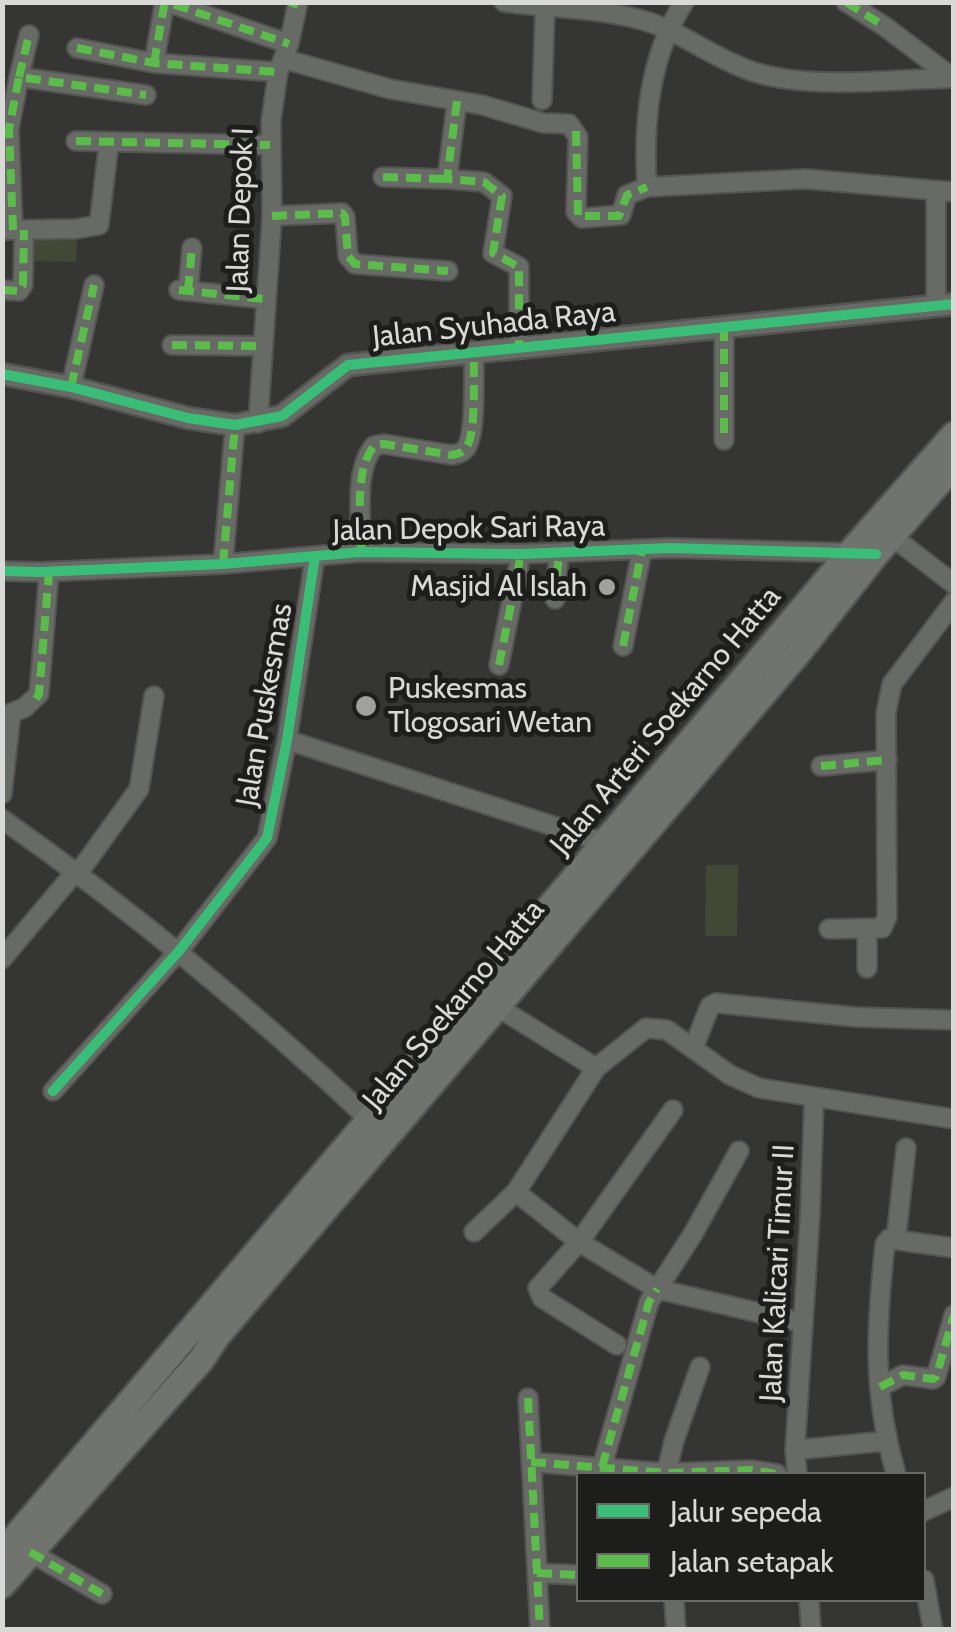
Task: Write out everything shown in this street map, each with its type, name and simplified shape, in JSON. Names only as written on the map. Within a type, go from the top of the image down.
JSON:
[{"type":"main road","name":"Jalan Arteri Soekarno Hatta","points":[[2,1552],[117,1438],[372,1121],[488,1000],[606,843],[874,542],[954,436]]},
{"type":"main road","name":"Jalan Soekarno Hatta","points":[[2,1585],[117,1438],[201,1360],[488,1000],[798,653],[874,542],[954,466]]},
{"type":"street","points":[[154,63],[164,6],[170,2],[284,59],[390,89],[457,100],[543,123],[574,126],[578,138],[578,216],[619,216],[627,195],[647,187],[806,178],[945,191],[945,304]]},
{"type":"street","points":[[504,2],[639,19],[668,29],[752,71],[782,77],[954,78],[846,2]]},
{"type":"street","points":[[647,187],[644,142],[651,84],[668,29],[684,2]]},
{"type":"street","name":"Jalan Depok I","points":[[258,423],[272,216],[270,144],[295,3]]},
{"type":"street","points":[[542,100],[545,8]]},
{"type":"street","points":[[2,290],[19,290],[23,285],[13,230],[6,120],[29,35]]},
{"type":"street","points":[[78,48],[154,63],[284,59]]},
{"type":"street","points":[[19,77],[146,95]]},
{"type":"street","points":[[447,179],[457,100]]},
{"type":"street","points":[[76,142],[270,144]]},
{"type":"street","points":[[13,230],[99,226],[109,142]]},
{"type":"street","points":[[383,177],[484,182],[502,196],[492,250],[519,267],[519,346]]},
{"type":"street","points":[[272,216],[342,213],[348,256],[356,264],[448,271]]},
{"type":"street","points":[[192,248],[183,291],[266,299]]},
{"type":"street","points":[[70,387],[94,284]]},
{"type":"street","name":"Jalan Syuhada Raya","points":[[2,374],[70,387],[188,418],[258,423],[282,416],[348,365],[945,304]]},
{"type":"street","points":[[724,326],[724,440]]},
{"type":"street","points":[[172,345],[263,346]]},
{"type":"street","points":[[361,552],[363,468],[368,454],[374,446],[384,444],[452,455],[462,452],[471,430],[474,352]]},
{"type":"street","points":[[223,564],[235,424]]},
{"type":"street","points":[[874,542],[954,584]]},
{"type":"street","name":"Jalan Depok Sari Raya","points":[[2,571],[223,564],[361,552],[521,554],[874,542]]},
{"type":"street","points":[[622,646],[642,550]]},
{"type":"street","points":[[555,599],[559,553]]},
{"type":"street","points":[[499,665],[521,554]]},
{"type":"street","name":"Jalan Puskesmas","points":[[53,1091],[179,951],[267,838],[287,740],[315,556]]},
{"type":"street","points":[[2,794],[7,711],[24,708],[39,694],[49,572]]},
{"type":"street","points":[[830,929],[882,928],[888,917],[886,713],[892,684],[954,602]]},
{"type":"street","points":[[2,959],[78,872],[139,789],[154,696]]},
{"type":"street","name":"Jalan Puskesmas","points":[[287,740],[606,843]]},
{"type":"street","points":[[821,766],[887,760]]},
{"type":"street","points":[[2,819],[179,951],[372,1121]]},
{"type":"street","points":[[867,968],[868,930]]},
{"type":"street","points":[[488,1000],[596,1068]]},
{"type":"street","points":[[693,1049],[710,1006],[716,1003],[855,1017],[954,1020]]},
{"type":"street","points":[[474,1232],[516,1192],[596,1068],[646,1028],[667,1030],[730,1075],[759,1088],[954,1119]]},
{"type":"street","name":"Jalan Kalicari Timur II","points":[[797,1472],[814,1099]]},
{"type":"street","points":[[617,1344],[539,1294],[538,1288],[579,1242],[672,1110]]},
{"type":"street","points":[[896,1239],[906,1148]]},
{"type":"street","points":[[602,1466],[649,1302],[739,1151]]},
{"type":"street","points":[[516,1192],[579,1242],[657,1289],[803,1323]]},
{"type":"street","points":[[895,1472],[886,1441],[876,1319],[885,1244],[888,1239],[896,1239],[954,1248]]},
{"type":"street","points":[[880,1388],[903,1375],[932,1379],[936,1376],[954,1315]]},
{"type":"street","points":[[667,1472],[700,1367]]},
{"type":"street","points":[[528,1398],[540,1630]]},
{"type":"street","points":[[795,1450],[886,1441]]},
{"type":"street","points":[[531,1462],[650,1472]]},
{"type":"street","points":[[709,1472],[764,1472]]},
{"type":"street","points":[[926,1510],[954,1497]]},
{"type":"street","points":[[30,1552],[102,1594]]},
{"type":"street","points":[[537,1573],[576,1575]]},
{"type":"street","points":[[926,1591],[933,1630]]},
{"type":"street","points":[[674,1602],[676,1630]]},
{"type":"street","points":[[809,1602],[812,1630]]},
{"type":"green space","points":[[31,236],[77,237],[76,262],[31,261]]},
{"type":"green space","points":[[706,865],[738,865],[737,936],[705,936]]},
{"type":"marked path","points":[[290,2],[298,5]]},
{"type":"marked path","points":[[846,2],[884,26]]},
{"type":"marked path","points":[[154,63],[164,6],[170,3],[289,44]]},
{"type":"marked path","points":[[19,77],[29,35]]},
{"type":"marked path","points":[[77,48],[154,63],[278,72]]},
{"type":"marked path","points":[[13,230],[9,129],[19,77],[146,95]]},
{"type":"marked path","points":[[457,101],[447,179],[484,182],[502,196],[493,253],[519,267],[519,346]]},
{"type":"marked path","points":[[576,131],[578,216],[619,216],[627,195],[647,187]]},
{"type":"marked path","points":[[76,141],[270,145]]},
{"type":"marked path","points":[[383,177],[447,179]]},
{"type":"marked path","points":[[272,216],[342,213],[348,256],[355,264],[448,271]]},
{"type":"marked path","points":[[2,290],[19,291],[23,285],[24,230]]},
{"type":"marked path","points":[[188,291],[192,248]]},
{"type":"marked path","points":[[71,387],[94,285]]},
{"type":"marked path","points":[[179,290],[265,299]]},
{"type":"marked path","points":[[724,326],[724,440]]},
{"type":"marked path","points":[[172,345],[263,346]]},
{"type":"marked path","points":[[361,552],[361,483],[367,457],[374,446],[384,444],[452,455],[464,450],[473,417],[474,352]]},
{"type":"marked path","points":[[223,564],[235,425]]},
{"type":"marked path","points":[[623,646],[642,550]]},
{"type":"marked path","points":[[555,599],[559,553]]},
{"type":"marked path","points":[[499,665],[521,554]]},
{"type":"marked path","points":[[36,699],[49,572]]},
{"type":"marked path","points":[[821,766],[887,760]]},
{"type":"marked path","points":[[602,1467],[649,1302],[657,1289]]},
{"type":"marked path","points":[[880,1387],[903,1375],[936,1377],[954,1315]]},
{"type":"marked path","points":[[528,1398],[540,1630]]},
{"type":"marked path","points":[[531,1462],[654,1472]]},
{"type":"marked path","points":[[695,1472],[764,1472]]},
{"type":"marked path","points":[[30,1552],[102,1594]]},
{"type":"marked path","points":[[537,1573],[576,1575]]},
{"type":"cycle path","points":[[2,374],[71,387],[188,418],[235,425],[282,416],[348,365],[954,304]]},
{"type":"cycle path","points":[[2,571],[223,564],[361,552],[521,554],[670,548],[876,554]]},
{"type":"cycle path","points":[[53,1091],[179,951],[267,838],[287,740],[315,556]]},
{"type":"place","name":"Masjid Al Islah","points":[[607,587]]},
{"type":"place","name":"Puskesmas Tlogosari Wetan","points":[[366,706]]}]
